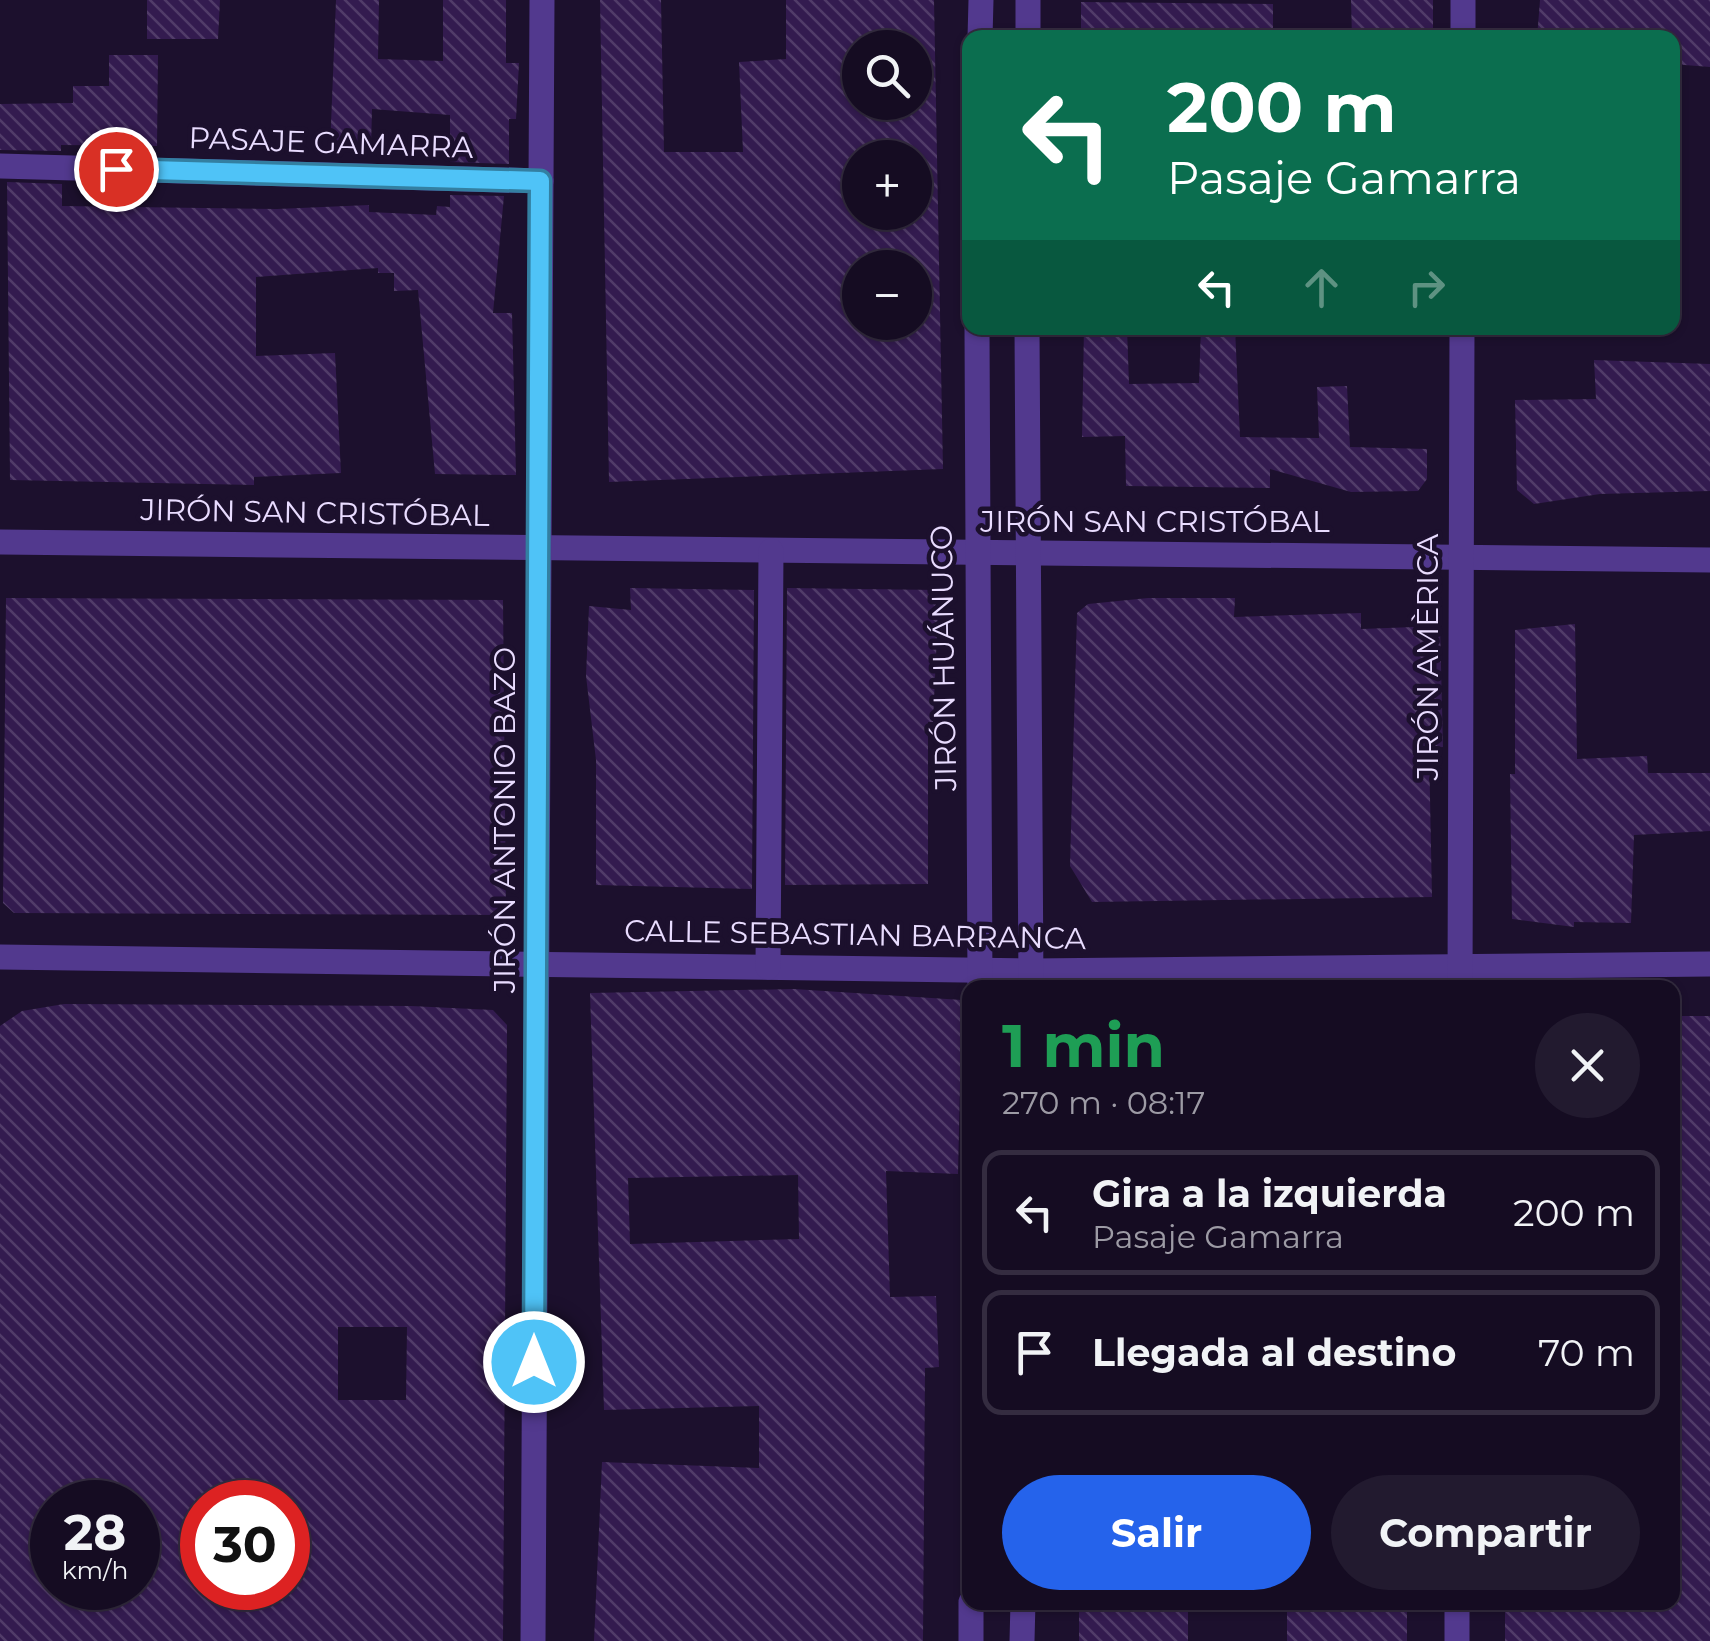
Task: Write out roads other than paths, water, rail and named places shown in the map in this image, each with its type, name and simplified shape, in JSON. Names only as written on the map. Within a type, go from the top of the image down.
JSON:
[{"type":"street","name":"JIRÓN ANTONIO BAZO","points":[[533,1641],[542,0]]},
{"type":"street","points":[[980,30],[981,0]]},
{"type":"street","points":[[1028,0],[1028,30]]},
{"type":"street","points":[[1463,0],[1463,30]]},
{"type":"street","name":"PASAJE GAMARRA","points":[[0,166],[540,181]]},
{"type":"street","name":"JIRÓN HUÁNUCO","points":[[977,335],[980,979]]},
{"type":"street","points":[[1027,335],[1031,979]]},
{"type":"street","name":"JIRÓN AMÈRICA","points":[[1460,977],[1462,335]]},
{"type":"street","name":"JIRÓN SAN CRISTÓBAL","points":[[0,542],[1710,560]]},
{"type":"street","points":[[768,967],[771,551]]},
{"type":"street","name":"CALLE SEBASTIAN BARRANCA","points":[[0,957],[768,967],[980,979],[1460,977],[1710,964]]},
{"type":"street","points":[[971,1610],[971,1641]]},
{"type":"street","points":[[1022,1641],[1023,1610]]},
{"type":"street","points":[[1457,1641],[1458,1610]]}]
